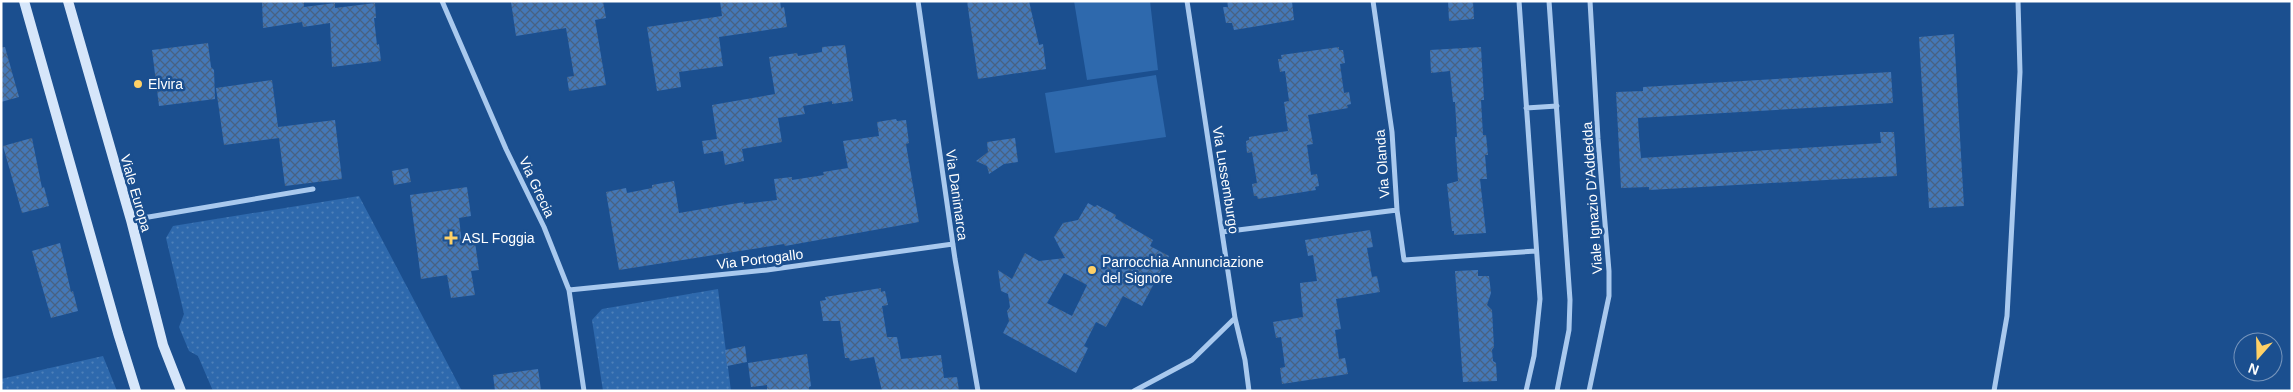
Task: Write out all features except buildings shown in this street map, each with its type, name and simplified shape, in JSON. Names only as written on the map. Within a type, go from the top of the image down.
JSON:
[{"type":"street","points":[[24,1],[118,334],[136,391]]},
{"type":"street","name":"Viale Europa","points":[[68,1],[131,220],[163,345],[181,391]]},
{"type":"street","name":"Via Grecia","points":[[442,1],[506,149],[544,227],[569,290],[584,391]]},
{"type":"street","name":"Via Danimarca","points":[[918,1],[953,244],[978,391]]},
{"type":"street","name":"Via Lussemburgo","points":[[1187,1],[1235,318],[1245,360],[1249,391]]},
{"type":"street","name":"Via Olanda","points":[[1222,232],[1397,210],[1392,132],[1373,1]]},
{"type":"street","points":[[1519,1],[1540,299],[1534,356],[1526,391]]},
{"type":"street","name":"Viale Ignazio D'Addedda","points":[[1549,1],[1570,300],[1569,330],[1557,391]]},
{"type":"street","name":"Viale Ignazio D'Addedda","points":[[1589,391],[1609,296],[1610,271],[1598,139],[1590,1]]},
{"type":"street","points":[[1994,391],[2007,316],[2020,72],[2018,1]]},
{"type":"street","points":[[1526,108],[1557,106]]},
{"type":"street","points":[[131,220],[313,189]]},
{"type":"street","points":[[1397,210],[1404,260],[1536,251]]},
{"type":"street","name":"Via Portogallo","points":[[569,290],[767,270],[953,244]]},
{"type":"street","points":[[1134,391],[1192,360],[1235,318]]},
{"type":"shaded area","points":[[1074,1],[1150,1],[1158,70],[1087,80]]},
{"type":"shaded area","points":[[1156,75],[1166,137],[1055,153],[1045,93]]},
{"type":"shaded area","points":[[359,196],[462,391],[213,391],[198,356],[189,351],[179,327],[184,314],[166,238],[173,226]]},
{"type":"shaded area","points":[[718,289],[731,391],[603,391],[592,320],[602,309]]},
{"type":"shaded area","points":[[103,356],[117,391],[1,391],[1,379]]},
{"type":"place","name":"Elvira","points":[[138,84]]},
{"type":"place","name":"ASL Foggia","points":[[451,238]]},
{"type":"place","name":"Parrocchia Annunciazione del Signore","points":[[1092,270]]}]
